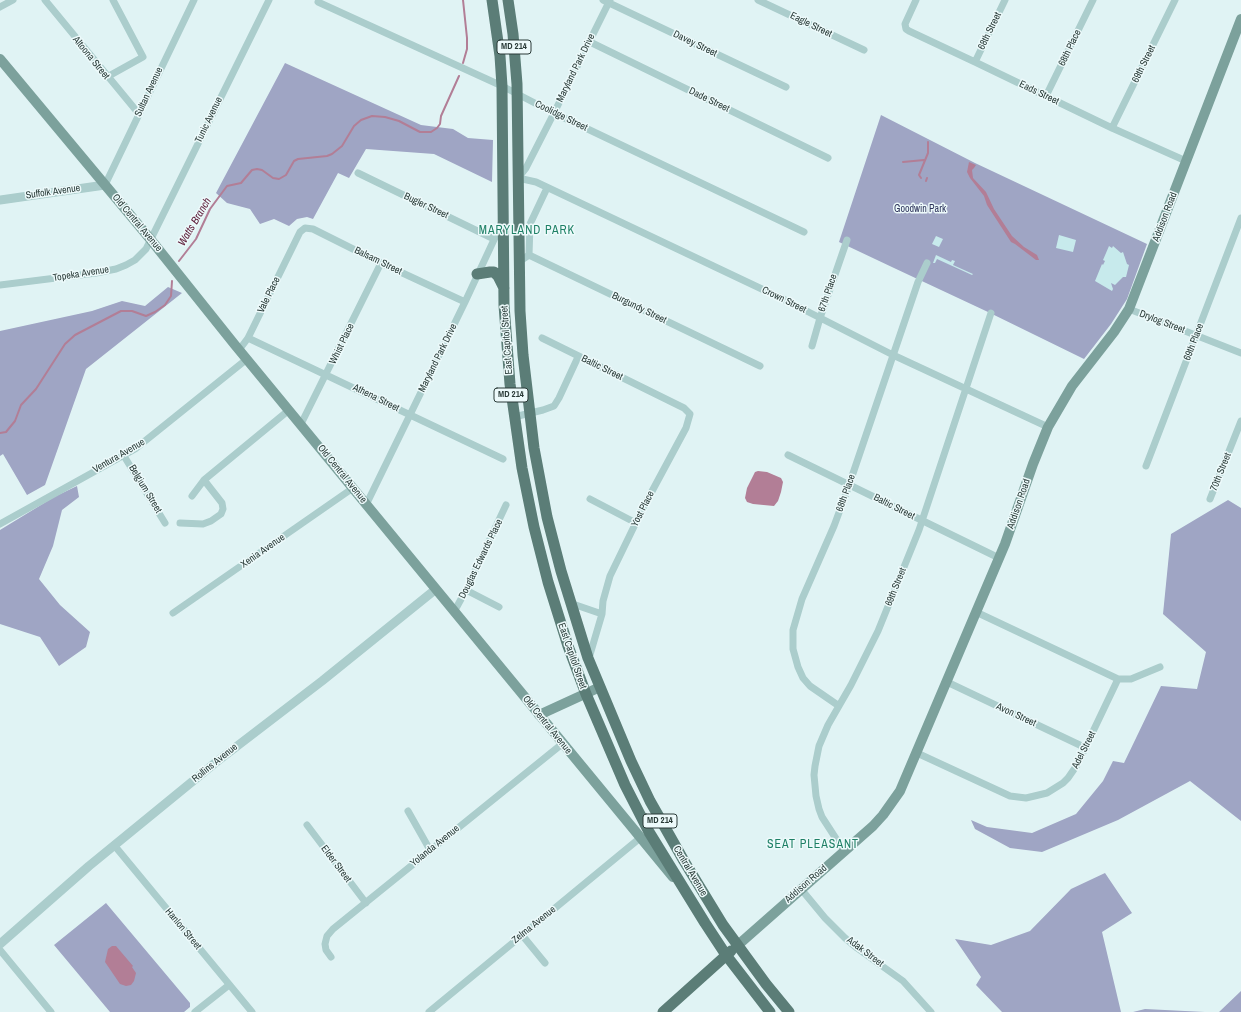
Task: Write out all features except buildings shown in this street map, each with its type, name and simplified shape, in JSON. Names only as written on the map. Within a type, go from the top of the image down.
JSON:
[{"type":"main road","name":"East Capitol Street","points":[[492,0],[500,56],[502,86],[504,288],[510,384],[514,417],[522,468],[534,527],[548,582],[568,646],[586,694]]},
{"type":"main road","name":"East Capitol Street","points":[[508,0],[516,59],[518,178],[524,258],[521,335],[534,448],[547,517],[570,603],[588,658],[600,687]]},
{"type":"main road","name":"Addison Road","points":[[738,945],[873,826],[892,804],[906,779],[999,558],[1048,427],[1072,386],[1114,332],[1128,309],[1241,19]]},
{"type":"main road","name":"Old Central Avenue","points":[[0,58],[151,240],[562,744],[684,890]]},
{"type":"main road","points":[[477,274],[494,272],[498,276],[504,288]]},
{"type":"main road","points":[[539,715],[600,687]]},
{"type":"main road","name":"Central Avenue","points":[[600,687],[630,761],[662,824],[702,892],[738,945],[789,1012]]},
{"type":"main road","name":"Central Avenue","points":[[586,694],[625,785],[649,832],[726,955],[770,1012]]},
{"type":"main road","points":[[663,1012],[738,945]]},
{"type":"street","points":[[0,7],[13,0]]},
{"type":"street","name":"Altoona Street","points":[[45,0],[139,114]]},
{"type":"street","points":[[107,77],[143,57],[113,0]]},
{"type":"street","name":"Tunic Avenue","points":[[151,240],[268,0]]},
{"type":"street","name":"Eagle Street","points":[[758,0],[864,50]]},
{"type":"street","name":"Eads Street","points":[[916,0],[905,26],[907,30],[1112,128],[1186,161]]},
{"type":"street","name":"68th Street","points":[[975,62],[1005,0]]},
{"type":"street","name":"68th Place","points":[[1046,96],[1093,0]]},
{"type":"street","name":"69th Street","points":[[1112,128],[1175,0]]},
{"type":"street","name":"Sultan Avenue","points":[[105,185],[192,1]]},
{"type":"street","name":"Maryland Park Drive","points":[[518,178],[526,168],[590,42],[607,1]]},
{"type":"street","name":"Davey Street","points":[[607,1],[786,87]]},
{"type":"street","name":"Coolidge Street","points":[[318,2],[502,86],[554,113],[804,232]]},
{"type":"street","name":"Dade Street","points":[[590,42],[828,158]]},
{"type":"street","name":"Bugler Street","points":[[358,173],[494,238]]},
{"type":"street","name":"Crown Street","points":[[518,178],[536,182],[785,300],[893,355],[1048,427]]},
{"type":"street","name":"Suffolk Avenue","points":[[0,200],[105,185]]},
{"type":"street","points":[[524,258],[530,224],[547,188]]},
{"type":"street","name":"Maryland Park Drive","points":[[366,505],[465,302],[499,229],[504,209]]},
{"type":"street","name":"69th Place","points":[[1146,466],[1241,218]]},
{"type":"street","name":"Balsam Street","points":[[296,238],[301,230],[304,228],[309,228],[465,302]]},
{"type":"street","name":"Vale Place","points":[[240,350],[248,338],[296,238]]},
{"type":"street","name":"Topeka Avenue","points":[[0,285],[96,273],[116,269],[135,260],[146,249],[151,240]]},
{"type":"street","name":"67th Place","points":[[812,346],[847,240]]},
{"type":"street","name":"Burgundy Street","points":[[524,258],[760,366]]},
{"type":"street","name":"Whist Place","points":[[301,424],[381,263]]},
{"type":"street","name":"68th Place","points":[[839,706],[810,686],[803,678],[795,660],[792,638],[796,616],[850,484],[918,282],[927,264]]},
{"type":"street","name":"Drylog Street","points":[[1128,309],[1241,353]]},
{"type":"street","name":"69th Street","points":[[844,851],[822,817],[819,809],[814,787],[815,766],[819,746],[828,725],[851,684],[887,611],[923,521],[991,313]]},
{"type":"street","name":"Athena Street","points":[[248,338],[503,459]]},
{"type":"street","name":"Baltic Street","points":[[542,338],[684,408]]},
{"type":"street","points":[[514,417],[530,414],[554,406],[578,356]]},
{"type":"street","name":"Ventura Avenue","points":[[0,524],[145,443],[247,359]]},
{"type":"street","name":"Yost Place","points":[[588,658],[602,614],[603,602],[610,576],[686,428],[690,414],[684,408]]},
{"type":"street","points":[[192,496],[204,480],[289,410]]},
{"type":"street","name":"70th Street","points":[[1210,499],[1241,421]]},
{"type":"street","name":"Baltic Street","points":[[788,455],[999,558]]},
{"type":"street","name":"Belgium Street","points":[[124,456],[165,523]]},
{"type":"street","points":[[180,522],[203,524],[211,521],[221,514],[223,509],[222,503],[204,480]]},
{"type":"street","name":"Xenia Avenue","points":[[173,613],[353,488]]},
{"type":"street","points":[[590,500],[636,523]]},
{"type":"street","name":"Douglas Edwards Place","points":[[454,612],[506,505]]},
{"type":"street","name":"Rollins Avenue","points":[[0,944],[114,845],[214,763],[322,681],[436,589]]},
{"type":"street","points":[[466,590],[499,607]]},
{"type":"street","points":[[570,603],[602,614]]},
{"type":"street","points":[[976,612],[1118,679],[1131,679],[1160,666]]},
{"type":"street","name":"Adel Street","points":[[917,753],[1004,794],[1016,798],[1026,798],[1047,793],[1063,783],[1073,772],[1086,748],[1118,679]]},
{"type":"street","name":"Avon Street","points":[[947,682],[1086,748]]},
{"type":"street","name":"Yolanda Avenue","points":[[331,957],[325,947],[327,936],[334,929],[562,744]]},
{"type":"street","points":[[408,811],[430,850]]},
{"type":"street","name":"Elder Street","points":[[307,825],[366,903]]},
{"type":"street","name":"Zelma Avenue","points":[[429,1012],[640,838]]},
{"type":"street","name":"Hanlon Street","points":[[114,845],[252,1012]]},
{"type":"street","name":"Adak Street","points":[[801,889],[825,918],[845,938],[890,971],[910,988],[931,1012]]},
{"type":"street","points":[[522,935],[545,963]]},
{"type":"street","points":[[0,950],[51,1012]]},
{"type":"street","points":[[195,1012],[229,984]]},
{"type":"green space","points":[[285,63],[421,125],[453,129],[468,138],[493,140],[492,182],[434,154],[366,149],[349,178],[338,173],[313,219],[307,217],[297,219],[289,226],[274,219],[260,224],[250,209],[227,203],[216,193]]},
{"type":"green space","name":"Goodwin Park","points":[[881,115],[975,163],[1147,244],[1127,299],[1111,324],[1084,359],[839,242]]},
{"type":"green space","points":[[168,287],[182,293],[86,369],[45,485],[27,495],[3,454],[0,456],[0,331],[92,311],[122,301],[145,306]]},
{"type":"green space","points":[[77,486],[79,497],[62,510],[53,546],[39,579],[60,605],[90,632],[86,647],[59,666],[40,637],[0,624],[0,530],[54,497]]},
{"type":"green space","points":[[1228,500],[1241,508],[1241,821],[1190,781],[1118,820],[1042,852],[1010,848],[975,829],[971,820],[987,827],[1032,833],[1076,814],[1103,781],[1113,761],[1124,763],[1161,686],[1197,689],[1206,652],[1163,614],[1171,534]]},
{"type":"green space","points":[[1105,873],[1132,913],[1102,932],[1121,1012],[1002,1012],[976,985],[981,977],[955,939],[991,945],[1030,931],[1071,889]]},
{"type":"green space","points":[[106,903],[190,1003],[190,1007],[184,1012],[110,1012],[54,945]]},
{"type":"green space","points":[[1241,991],[1241,1012],[1219,1012]]},
{"type":"green space","points":[[1145,1009],[1205,1012],[1133,1012]]},
{"type":"shaded area","points":[[969,162],[976,165],[972,170],[973,178],[986,192],[994,209],[1012,236],[1024,247],[1037,255],[1039,260],[1036,260],[1011,242],[987,205],[984,196],[970,178],[967,172]]},
{"type":"shaded area","points":[[1059,235],[1076,240],[1073,252],[1056,248]]},
{"type":"shaded area","points":[[936,236],[943,239],[939,247],[932,244]]},
{"type":"shaded area","points":[[1109,246],[1112,248],[1113,246],[1121,253],[1123,252],[1127,264],[1129,265],[1126,277],[1123,277],[1115,285],[1111,283],[1113,289],[1112,291],[1095,281],[1102,264],[1103,265],[1105,261],[1103,260]]},
{"type":"shaded area","points":[[936,255],[951,262],[952,260],[955,261],[953,265],[973,274],[972,275],[937,259],[935,263],[933,263]]},
{"type":"shaded area","points":[[755,472],[767,472],[781,478],[783,482],[778,501],[774,506],[753,504],[747,502],[745,498],[747,488]]},
{"type":"shaded area","points":[[112,946],[116,946],[133,966],[132,967],[136,973],[134,981],[131,985],[126,986],[120,984],[105,962],[108,949]]},
{"type":"waterway","name":"Watts Branch","points":[[463,0],[467,38],[467,49],[463,63]]},
{"type":"waterway","name":"Watts Branch","points":[[179,261],[196,239],[210,209],[227,186],[241,183],[252,170],[257,169],[262,170],[273,178],[279,179],[286,175],[294,161],[298,159],[327,156],[332,154],[342,146],[354,126],[361,120],[372,116],[385,117],[399,121],[420,132],[431,132],[440,124],[441,116],[459,76]]},
{"type":"waterway","points":[[921,178],[919,175],[928,153],[928,142]]},
{"type":"waterway","points":[[903,162],[924,160]]},
{"type":"waterway","name":"Watts Branch","points":[[0,433],[6,432],[15,421],[21,405],[36,389],[65,344],[75,335],[121,311],[132,311],[146,316],[155,312],[165,305],[171,296],[172,281]]},
{"type":"district","name":"MARYLAND PARK","points":[[527,231]]},
{"type":"district","name":"SEAT PLEASANT","points":[[813,845]]}]
